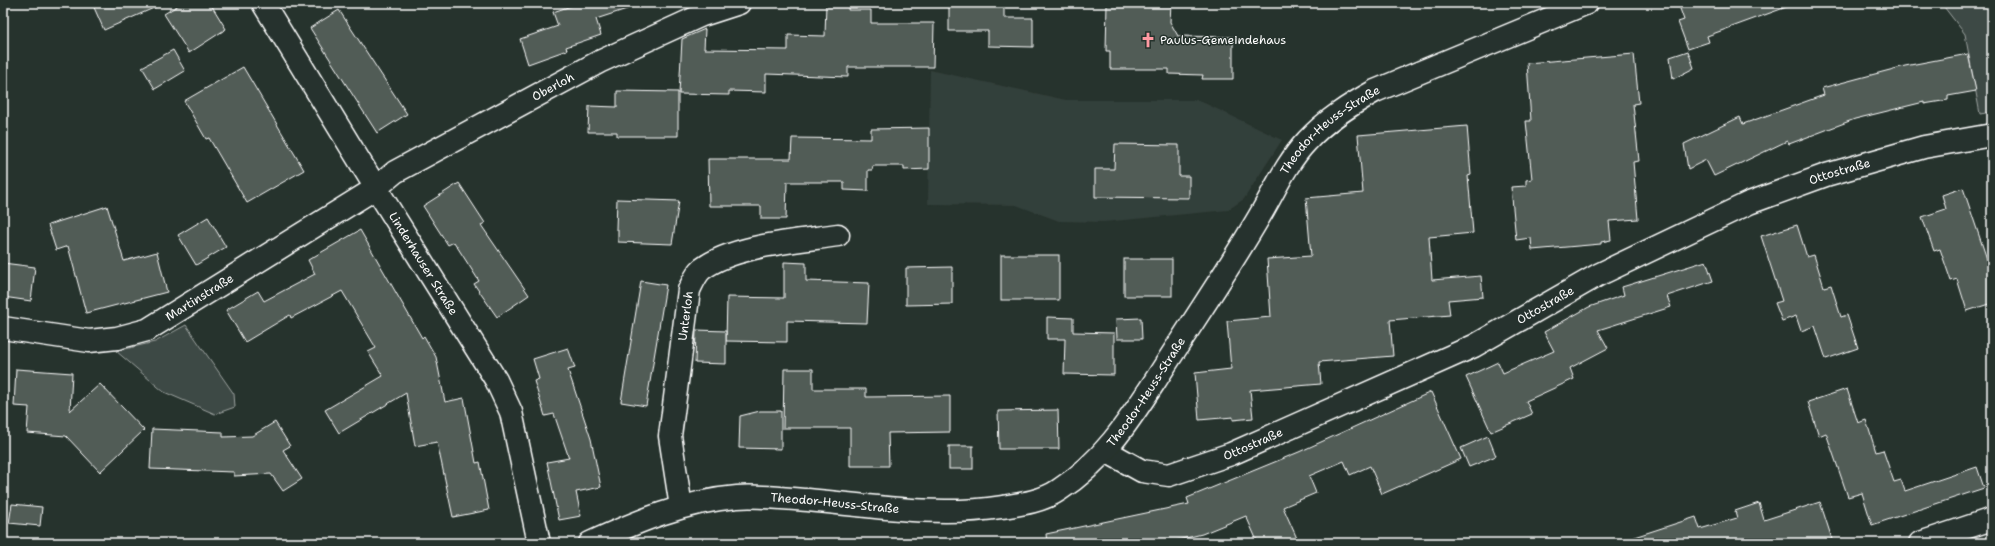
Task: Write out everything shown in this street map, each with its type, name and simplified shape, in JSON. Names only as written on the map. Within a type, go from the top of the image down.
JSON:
[{"type":"street","name":"Linderhauser Straße","points":[[263,3],[496,380],[511,412],[538,543]]},
{"type":"street","name":"Oberloh","points":[[376,188],[395,172],[599,62],[702,15],[740,3]]},
{"type":"street","name":"Theodor-Heuss-Straße","points":[[590,543],[681,507],[738,497],[778,498],[946,512],[991,509],[1028,504],[1056,493],[1083,475],[1106,451],[1134,414],[1234,258],[1293,158],[1316,131],[1352,104],[1375,91],[1587,3]]},
{"type":"street","name":"Ottostraße","points":[[1106,451],[1142,471],[1169,475],[1231,454],[1474,346],[1598,275],[1749,204],[1826,175],[1924,147],[1992,135]]},
{"type":"street","name":"Martinstraße","points":[[3,328],[89,341],[118,338],[147,330],[376,188]]},
{"type":"street","name":"Unterloh","points":[[681,507],[670,436],[689,290],[700,270],[724,257],[748,250],[838,234]]},
{"type":"street","points":[[1920,543],[1992,518]]},
{"type":"shaded area","points":[[1941,3],[1992,3],[1992,112],[1980,114],[1965,34]]},
{"type":"shaded area","points":[[930,70],[1066,100],[1198,100],[1282,140],[1244,199],[1228,210],[1104,222],[1059,221],[1016,205],[928,204]]},
{"type":"shaded area","points":[[186,325],[234,394],[235,407],[215,414],[164,392],[116,351],[155,342]]},
{"type":"building","points":[[92,3],[165,3],[104,30]]},
{"type":"building","points":[[182,3],[210,3],[226,29],[189,53],[164,14]]},
{"type":"building","points":[[580,3],[633,3],[633,7],[596,19],[601,35],[566,47],[567,50],[528,64],[520,39],[558,26],[553,12]]},
{"type":"building","points":[[826,3],[849,3],[848,10],[871,10],[871,23],[934,23],[933,67],[848,67],[848,77],[766,74],[766,92],[729,91],[729,95],[679,94],[682,39],[705,29],[704,49],[788,50],[788,35],[825,36]]},
{"type":"building","points":[[949,3],[1004,3],[1004,18],[1033,18],[1033,47],[988,46],[988,31],[949,31]]},
{"type":"building","name":"Paulus-Gemeindehaus","points":[[1107,3],[1171,3],[1170,22],[1178,36],[1233,37],[1233,79],[1202,79],[1203,75],[1169,74],[1169,69],[1110,69],[1110,51],[1106,51]]},
{"type":"building","points":[[1678,3],[1792,3],[1792,5],[1707,36],[1709,42],[1688,49],[1678,22],[1684,20]]},
{"type":"building","points":[[339,10],[407,114],[377,133],[310,28]]},
{"type":"building","points":[[173,50],[185,71],[155,89],[142,67]]},
{"type":"building","points":[[1688,51],[1694,68],[1673,79],[1670,57]]},
{"type":"building","points":[[1634,54],[1639,103],[1633,104],[1639,161],[1633,162],[1638,219],[1609,221],[1611,240],[1601,242],[1601,244],[1532,250],[1531,238],[1516,240],[1511,187],[1526,186],[1526,180],[1532,179],[1526,121],[1531,121],[1527,63]]},
{"type":"building","points":[[1968,54],[1976,91],[1948,96],[1948,100],[1924,104],[1924,102],[1855,119],[1789,144],[1787,141],[1714,176],[1706,160],[1688,169],[1684,144],[1740,117],[1743,124],[1824,95],[1822,88],[1905,66]]},
{"type":"building","points":[[243,67],[304,170],[247,203],[209,138],[206,139],[184,101]]},
{"type":"building","points":[[617,91],[678,92],[678,136],[617,136],[617,132],[588,132],[589,106],[617,107]]},
{"type":"building","points":[[1467,126],[1471,175],[1468,176],[1473,233],[1429,237],[1432,280],[1481,276],[1483,297],[1448,300],[1450,315],[1390,320],[1393,356],[1319,362],[1321,384],[1250,390],[1253,418],[1233,420],[1233,417],[1199,420],[1195,373],[1231,369],[1227,321],[1271,317],[1267,259],[1311,256],[1306,198],[1363,193],[1358,135]]},
{"type":"building","points":[[929,128],[929,169],[904,170],[904,166],[873,166],[872,170],[868,170],[868,191],[844,190],[844,182],[787,182],[786,219],[761,219],[761,206],[709,206],[708,159],[791,159],[792,138],[871,139],[871,129]]},
{"type":"building","points":[[1115,144],[1179,145],[1179,176],[1189,176],[1189,198],[1095,197],[1095,169],[1114,169]]},
{"type":"building","points":[[459,183],[485,223],[481,225],[529,295],[497,317],[474,284],[479,281],[454,242],[448,245],[423,206]]},
{"type":"building","points":[[1963,188],[1992,274],[1992,303],[1967,311],[1957,279],[1951,281],[1940,249],[1934,251],[1922,217],[1946,209],[1942,195]]},
{"type":"building","points":[[617,199],[679,201],[672,244],[618,242],[618,229],[616,229]]},
{"type":"building","points":[[107,206],[124,261],[157,252],[167,292],[86,313],[68,246],[56,250],[48,225]]},
{"type":"building","points":[[208,217],[226,247],[196,265],[178,235]]},
{"type":"building","points":[[1797,225],[1807,257],[1814,255],[1824,287],[1831,285],[1841,317],[1847,315],[1858,348],[1826,359],[1815,326],[1801,331],[1796,316],[1782,321],[1775,303],[1782,301],[1761,236]]},
{"type":"building","points":[[360,230],[422,338],[424,336],[436,357],[445,402],[464,398],[476,463],[480,462],[489,510],[453,517],[437,442],[415,446],[406,393],[339,433],[325,410],[383,376],[368,352],[376,348],[342,291],[291,318],[290,315],[245,342],[226,310],[258,291],[264,301],[315,274],[308,260]]},
{"type":"building","points":[[1001,255],[1059,255],[1059,300],[1001,300]]},
{"type":"building","points":[[1124,259],[1172,259],[1172,296],[1124,296]]},
{"type":"building","points":[[1706,261],[1713,281],[1667,296],[1671,307],[1598,330],[1608,348],[1570,368],[1574,379],[1526,401],[1532,414],[1491,432],[1466,377],[1498,362],[1503,373],[1554,351],[1544,332],[1589,307],[1624,295],[1622,287]]},
{"type":"building","points":[[784,262],[806,263],[806,281],[869,283],[867,323],[787,321],[787,342],[726,341],[727,297],[784,298]]},
{"type":"building","points":[[3,263],[35,267],[31,301],[3,297]]},
{"type":"building","points":[[952,267],[952,304],[906,305],[906,268]]},
{"type":"building","points":[[641,281],[666,285],[646,406],[621,402]]},
{"type":"building","points":[[1047,317],[1073,318],[1073,332],[1114,333],[1114,375],[1064,374],[1065,339],[1047,339]]},
{"type":"building","points":[[1141,318],[1142,339],[1117,339],[1116,319]]},
{"type":"building","points":[[696,330],[726,331],[726,364],[695,363]]},
{"type":"building","points":[[568,348],[575,368],[568,370],[591,439],[601,487],[576,492],[581,516],[559,520],[547,462],[569,458],[554,414],[545,416],[534,381],[539,379],[533,359]]},
{"type":"building","points":[[16,369],[72,373],[70,411],[100,384],[144,430],[100,472],[66,436],[27,433],[29,407],[14,406]]},
{"type":"building","points":[[784,369],[813,369],[813,389],[866,389],[866,397],[950,396],[950,432],[888,433],[889,466],[850,466],[850,428],[783,428]]},
{"type":"building","points":[[1847,389],[1858,423],[1866,420],[1876,452],[1883,450],[1894,482],[1901,480],[1905,491],[1977,467],[1984,488],[1872,525],[1862,493],[1848,497],[1826,433],[1819,436],[1808,402]]},
{"type":"building","points":[[1431,392],[1461,459],[1382,494],[1370,466],[1350,475],[1344,461],[1309,476],[1316,493],[1283,507],[1299,543],[1258,543],[1246,516],[1202,534],[1166,543],[1047,543],[1046,534],[1189,504],[1187,498],[1299,452]]},
{"type":"building","points":[[1058,410],[1059,449],[999,449],[998,411]]},
{"type":"building","points":[[760,411],[781,411],[781,449],[739,448],[740,416]]},
{"type":"building","points":[[275,422],[290,446],[283,450],[302,479],[283,491],[271,474],[234,476],[234,472],[150,469],[152,429],[223,432],[223,437],[252,436]]},
{"type":"building","points":[[1488,436],[1496,456],[1469,467],[1461,448]]},
{"type":"building","points":[[949,446],[973,446],[973,469],[949,469]]},
{"type":"building","points":[[1820,502],[1832,539],[1819,543],[1628,543],[1628,539],[1696,517],[1700,529],[1737,518],[1735,511],[1759,503],[1764,520]]},
{"type":"building","points":[[12,504],[42,507],[40,526],[9,523]]},
{"type":"place","name":"Paulus-Gemeindehaus","points":[[1148,40]]}]
